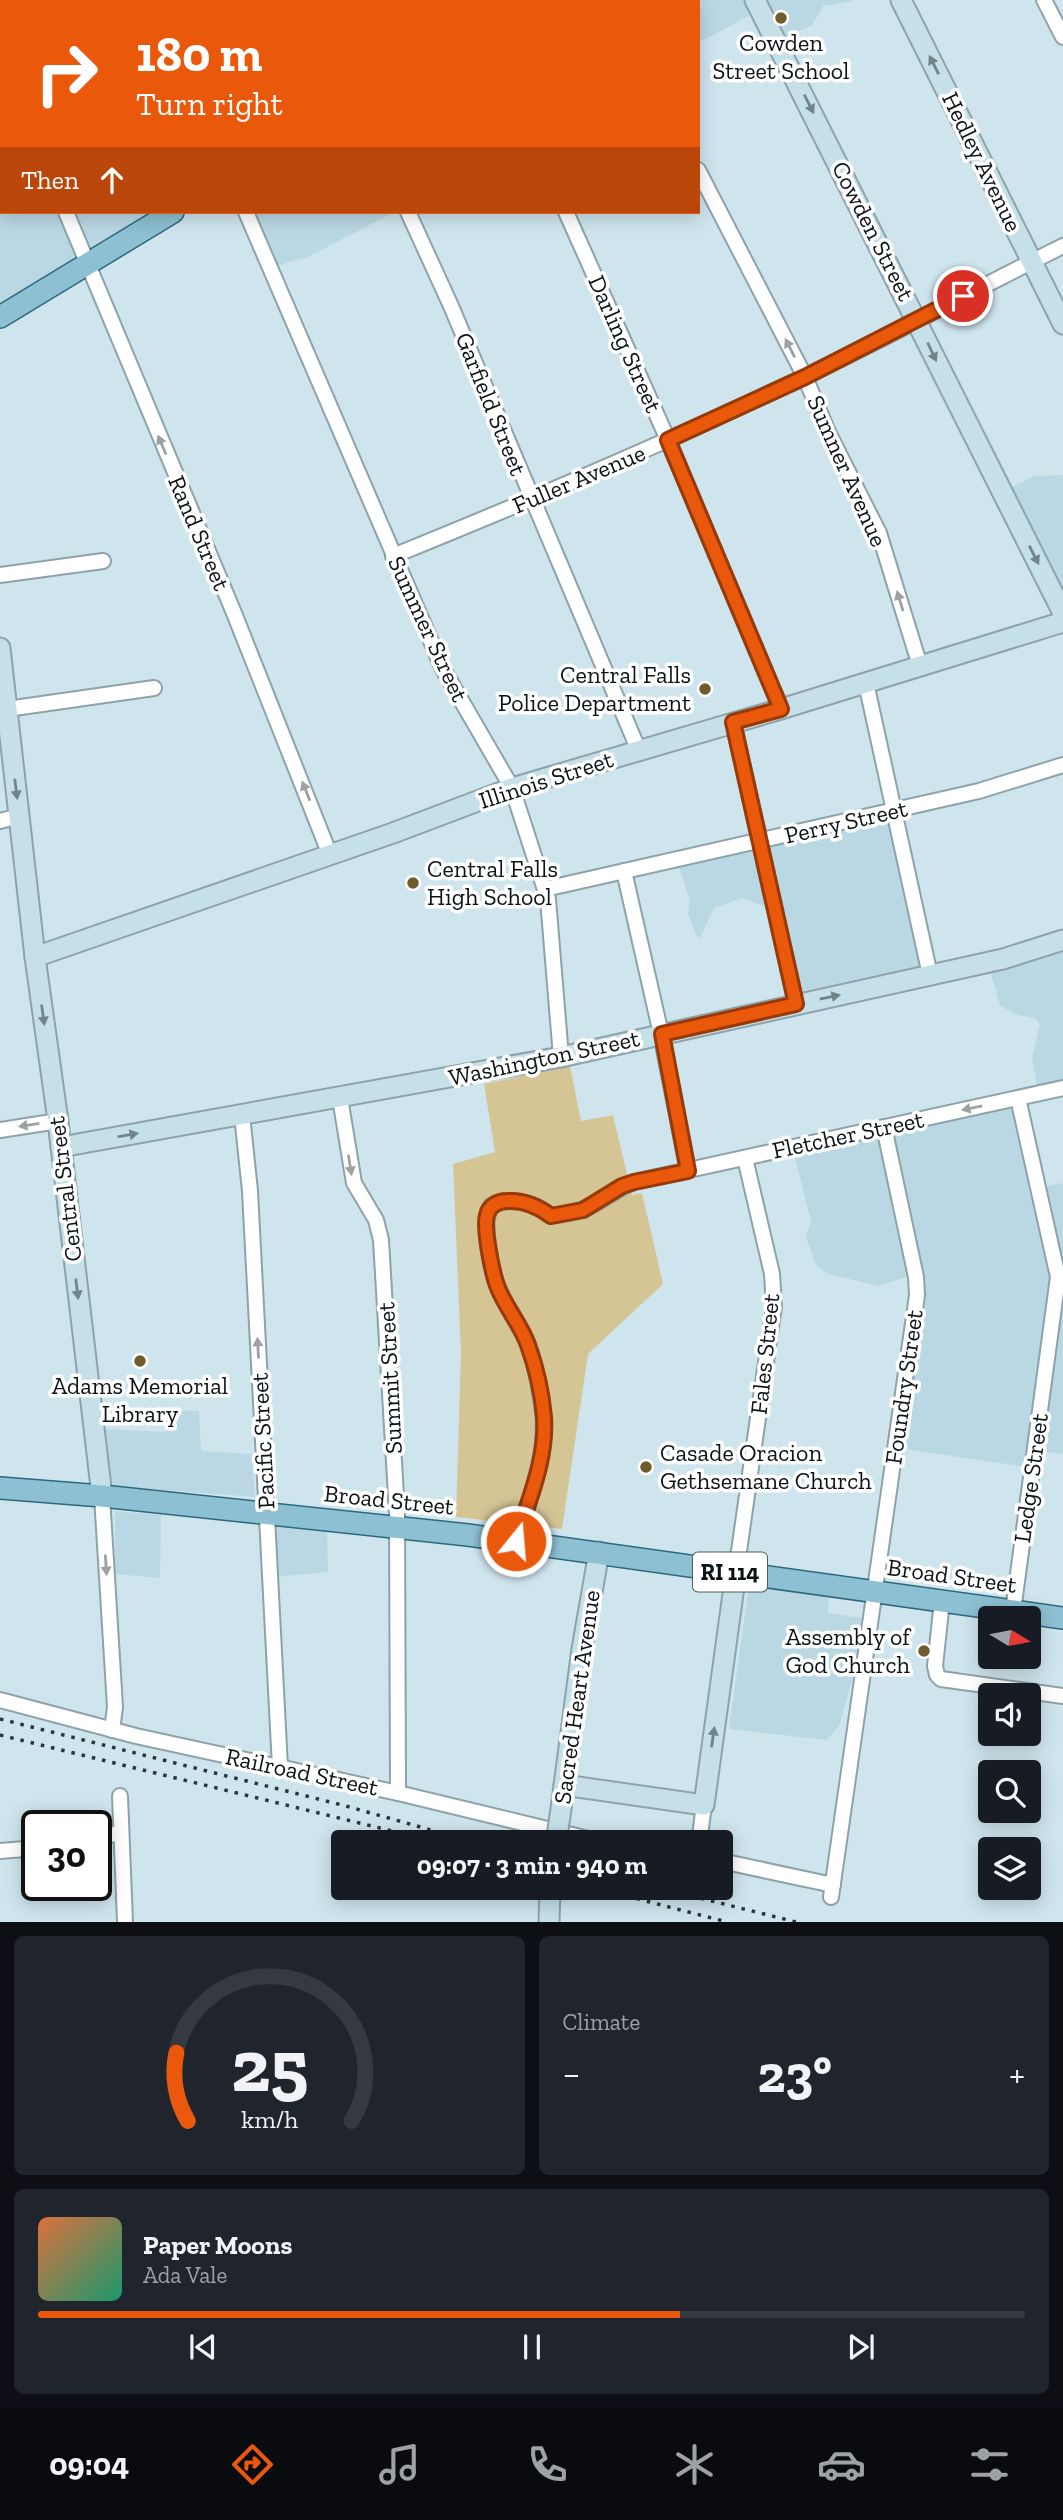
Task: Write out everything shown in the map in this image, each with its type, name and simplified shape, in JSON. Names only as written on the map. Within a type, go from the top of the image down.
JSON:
[{"type":"main road","points":[[0,317],[170,214]]},
{"type":"main road","name":"Broad Street","points":[[0,1489],[102,1496],[516,1541],[978,1606]]},
{"type":"main road","name":"Broad Street","points":[[1041,1615],[1063,1618]]},
{"type":"street","name":"Cowden Street","points":[[755,0],[1063,613]]},
{"type":"street","name":"Hedley Avenue","points":[[901,0],[1063,324]]},
{"type":"street","points":[[1044,0],[1063,37]]},
{"type":"street","name":"Sumner Avenue","points":[[700,174],[805,377],[828,432],[879,533],[920,666]]},
{"type":"street","name":"Rand Street","points":[[67,214],[234,613],[330,855]]},
{"type":"street","name":"Summer Street","points":[[247,214],[448,678],[512,788],[545,889],[561,1057]]},
{"type":"street","name":"Garfield Street","points":[[409,214],[451,306],[639,751]]},
{"type":"street","name":"Darling Street","points":[[567,214],[668,440],[781,709]]},
{"type":"street","name":"Fuller Avenue","points":[[393,556],[531,500],[805,377],[1063,246]]},
{"type":"street","points":[[0,575],[103,561]]},
{"type":"street","name":"Illinois Street","points":[[35,957],[54,953],[512,788],[1063,622]]},
{"type":"street","name":"Central Street","points":[[0,648],[7,709],[10,818],[35,957],[58,1121],[102,1496],[115,1707],[112,1730]]},
{"type":"street","points":[[866,683],[930,975]]},
{"type":"street","points":[[7,709],[154,688]]},
{"type":"street","points":[[733,722],[796,1004]]},
{"type":"street","name":"Perry Street","points":[[545,889],[979,791],[1063,765]]},
{"type":"street","points":[[624,871],[662,1034],[688,1171]]},
{"type":"street","name":"Washington Street","points":[[61,1147],[561,1057],[1003,959],[1063,940]]},
{"type":"street","name":"Fletcher Street","points":[[516,1541],[543,1449],[544,1420],[527,1342],[494,1274],[486,1223],[487,1212],[491,1206],[509,1200],[534,1205],[551,1216],[572,1213],[583,1210],[622,1186],[634,1182],[1063,1088]]},
{"type":"street","name":"Summit Street","points":[[340,1098],[354,1183],[376,1220],[381,1240],[398,1528],[398,1793]]},
{"type":"street","name":"Ledge Street","points":[[1014,1606],[1058,1277],[1018,1098]]},
{"type":"street","name":"Pacific Street","points":[[242,1115],[249,1175],[280,1767]]},
{"type":"street","points":[[0,1130],[58,1121]]},
{"type":"street","name":"Foundry Street","points":[[733,1864],[832,1891],[917,1285],[884,1128]]},
{"type":"street","name":"Fales Street","points":[[701,1830],[774,1306],[772,1273],[745,1158]]},
{"type":"street","name":"Sacred Heart Avenue","points":[[558,1830],[582,1649],[599,1552]]},
{"type":"street","points":[[942,1601],[935,1666],[941,1679],[1063,1696]]},
{"type":"street","name":"Railroad Street","points":[[0,1700],[112,1730],[551,1830]]},
{"type":"street","points":[[564,1785],[704,1804]]},
{"type":"street","points":[[120,1796],[125,1922]]},
{"type":"street","points":[[112,1834],[121,1833]]},
{"type":"street","points":[[0,1851],[21,1849]]},
{"type":"street","points":[[549,1922],[550,1900]]},
{"type":"shaded area","points":[[700,0],[854,0],[824,5],[812,25],[775,43],[756,12],[700,40]]},
{"type":"shaded area","points":[[0,214],[159,214],[0,312]]},
{"type":"shaded area","points":[[243,214],[390,214],[306,258],[269,270]]},
{"type":"shaded area","points":[[1063,475],[1063,617],[1005,491],[1034,476]]},
{"type":"shaded area","points":[[889,812],[924,975],[792,1005],[769,908],[742,898],[714,908],[700,938],[697,937],[688,914],[690,901],[677,861]]},
{"type":"shaded area","points":[[1063,939],[1063,1088],[1038,1092],[1032,1057],[1040,1024],[1035,1018],[1014,1014],[1000,1005],[988,963]]},
{"type":"shaded area","points":[[570,1066],[581,1121],[613,1115],[632,1195],[642,1193],[663,1284],[588,1354],[562,1529],[456,1517],[461,1352],[453,1164],[495,1152],[484,1084]]},
{"type":"shaded area","points":[[1016,1100],[1040,1187],[1063,1183],[1063,1454],[1031,1450],[1026,1467],[891,1447],[912,1280],[909,1276],[879,1286],[828,1274],[816,1265],[806,1237],[811,1221],[793,1150]]},
{"type":"shaded area","points":[[167,1410],[199,1411],[201,1451],[252,1454],[255,1497],[110,1486],[103,1429],[166,1432]]},
{"type":"shaded area","points":[[115,1511],[161,1515],[160,1578],[115,1574]]},
{"type":"shaded area","points":[[272,1524],[327,1528],[328,1572],[274,1577]]},
{"type":"shaded area","points":[[749,1585],[829,1596],[828,1613],[862,1618],[854,1672],[840,1724],[827,1740],[729,1729]]},
{"type":"railway","points":[[0,1719],[431,1830]]},
{"type":"railway","points":[[0,1735],[388,1830]]},
{"type":"railway","points":[[642,1900],[727,1922]]},
{"type":"railway","points":[[708,1900],[796,1922]]},
{"type":"place","name":"Cowden Street School","points":[[781,18]]},
{"type":"place","name":"Central Falls Police Department","points":[[705,689]]},
{"type":"place","name":"Central Falls High School","points":[[413,883]]},
{"type":"place","name":"Adams Memorial Library","points":[[140,1361]]},
{"type":"place","name":"Casade Oracion Gethsemane Church","points":[[646,1467]]},
{"type":"place","name":"Assembly of God Church","points":[[924,1651]]},
{"type":"route","points":[[516,1541],[543,1449],[544,1420],[527,1342],[494,1274],[486,1223],[487,1212],[491,1206],[509,1200],[534,1205],[551,1216],[572,1213],[596,1204],[622,1186],[688,1171],[662,1034],[796,1004],[733,722],[781,709],[668,440],[805,377],[963,296]]}]
